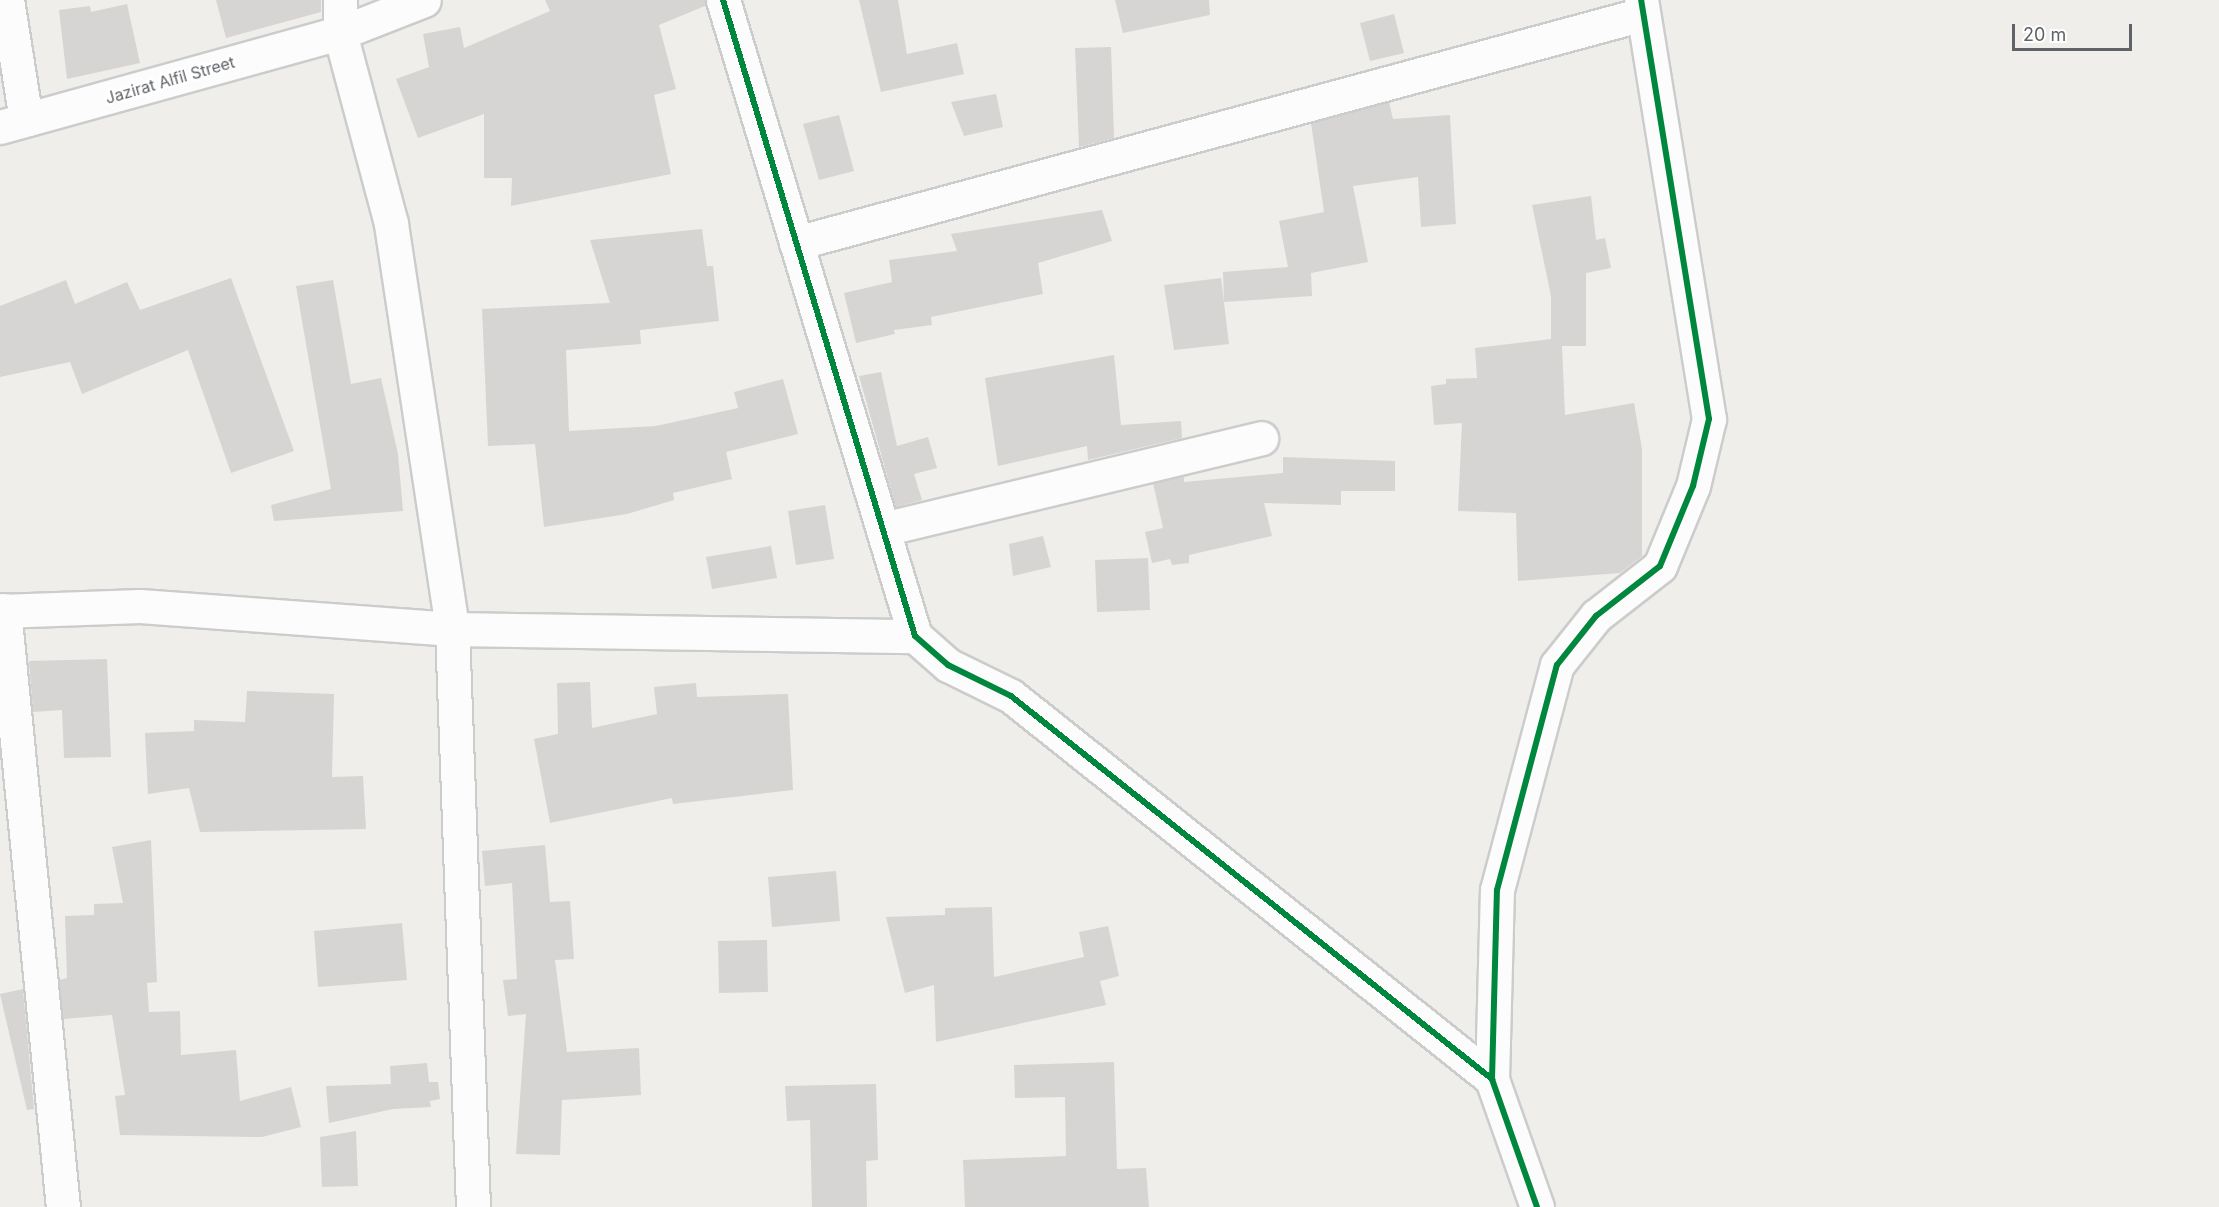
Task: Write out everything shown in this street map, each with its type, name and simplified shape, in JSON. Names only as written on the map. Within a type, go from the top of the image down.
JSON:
[{"type":"street","points":[[7,0],[13,124]]},
{"type":"street","points":[[340,0],[340,33],[391,224],[452,629],[474,1207]]},
{"type":"street","name":"Jazirat Alfil Street","points":[[13,124],[340,33],[424,0]]},
{"type":"street","points":[[723,0],[915,636],[948,665],[1011,696],[1492,1079]]},
{"type":"street","points":[[796,243],[1642,7],[1709,419],[1693,486],[1660,566],[1596,616],[1557,665],[1497,890],[1492,1079],[1537,1207]]},
{"type":"street","points":[[883,529],[1261,438]]},
{"type":"street","points":[[63,1207],[2,610],[140,606],[452,629],[915,636]]},
{"type":"building","points":[[216,0],[321,0],[321,12],[226,38]]},
{"type":"building","points":[[545,0],[705,0],[705,6],[659,25],[676,89],[654,95],[671,174],[511,206],[512,178],[484,178],[484,114],[418,138],[396,79],[429,67],[423,34],[460,27],[464,48],[550,11]]},
{"type":"building","points":[[859,0],[898,0],[907,54],[957,43],[964,74],[881,92]]},
{"type":"building","points":[[1115,0],[1209,0],[1210,15],[1123,33]]},
{"type":"building","points":[[127,4],[140,63],[67,79],[59,10],[90,6],[91,12]]},
{"type":"building","points":[[1394,14],[1404,53],[1370,61],[1360,23]]},
{"type":"building","points":[[1111,47],[1114,138],[1079,147],[1075,48]]},
{"type":"building","points":[[996,94],[1003,127],[964,136],[951,102]]},
{"type":"building","points":[[1389,102],[1393,119],[1450,115],[1456,224],[1421,227],[1418,177],[1353,186],[1368,262],[1311,273],[1312,296],[1224,302],[1223,272],[1288,267],[1279,221],[1324,212],[1311,123]]},
{"type":"building","points":[[839,115],[854,171],[819,180],[803,124]]},
{"type":"building","points":[[1591,196],[1596,240],[1605,238],[1611,268],[1586,273],[1586,346],[1562,346],[1565,415],[1634,403],[1642,449],[1642,556],[1620,573],[1518,581],[1516,513],[1458,511],[1462,423],[1434,425],[1431,386],[1446,384],[1446,379],[1477,378],[1475,348],[1551,339],[1551,296],[1532,205]]},
{"type":"building","points":[[1102,210],[1112,241],[1038,263],[1043,294],[931,317],[932,325],[894,330],[895,334],[856,343],[844,293],[892,282],[889,260],[957,251],[951,234]]},
{"type":"building","points":[[702,229],[707,266],[713,266],[719,321],[640,330],[641,344],[566,350],[569,431],[656,426],[738,408],[734,392],[783,379],[798,434],[726,452],[732,479],[673,493],[674,500],[627,514],[544,527],[535,444],[488,446],[482,309],[610,303],[590,240]]},
{"type":"building","points":[[231,278],[294,451],[231,473],[188,350],[82,394],[70,362],[0,377],[0,306],[66,280],[75,304],[127,282],[140,310]]},
{"type":"building","points":[[1221,278],[1229,344],[1174,350],[1164,285]]},
{"type":"building","points":[[333,280],[351,384],[381,378],[398,454],[403,511],[274,521],[271,505],[331,489],[296,286]]},
{"type":"building","points":[[1114,355],[1121,425],[1181,421],[1182,438],[1088,460],[1087,446],[998,466],[985,378]]},
{"type":"building","points":[[881,372],[897,446],[928,437],[937,468],[914,474],[922,500],[896,507],[859,376]]},
{"type":"building","points":[[1283,457],[1395,461],[1395,491],[1341,491],[1341,505],[1264,503],[1272,536],[1189,555],[1189,563],[1172,565],[1170,559],[1152,563],[1145,532],[1163,528],[1153,483],[1184,476],[1184,482],[1283,473]]},
{"type":"building","points":[[825,505],[834,559],[796,565],[788,511]]},
{"type":"building","points":[[1043,536],[1051,567],[1013,576],[1009,544]]},
{"type":"building","points":[[771,546],[777,578],[712,589],[706,557]]},
{"type":"building","points":[[1148,558],[1150,610],[1097,612],[1095,560]]},
{"type":"building","points":[[107,659],[111,757],[64,758],[62,710],[33,712],[29,661]]},
{"type":"building","points":[[590,682],[592,728],[657,714],[654,687],[696,683],[697,697],[788,694],[793,790],[673,804],[672,798],[550,823],[534,739],[558,734],[557,683]]},
{"type":"building","points":[[247,691],[334,694],[332,777],[363,776],[366,829],[200,832],[189,788],[148,794],[145,733],[194,731],[194,720],[245,722]]},
{"type":"building","points":[[151,840],[157,982],[147,983],[149,1012],[180,1011],[181,1055],[236,1050],[240,1101],[291,1087],[301,1127],[262,1137],[120,1135],[115,1096],[125,1095],[112,1015],[63,1019],[59,980],[67,978],[65,916],[94,915],[94,904],[123,903],[112,847]]},
{"type":"building","points":[[545,845],[550,902],[570,901],[574,959],[555,960],[567,1052],[639,1048],[641,1095],[562,1100],[560,1155],[516,1154],[526,1014],[508,1016],[503,980],[517,979],[512,883],[485,886],[482,851]]},
{"type":"building","points":[[836,871],[840,921],[772,927],[768,877]]},
{"type":"building","points":[[992,907],[994,977],[1084,957],[1079,932],[1108,926],[1119,976],[1100,981],[1106,1005],[936,1042],[934,985],[905,993],[886,917],[945,915],[945,908]]},
{"type":"building","points":[[402,923],[407,980],[318,987],[314,931]]},
{"type":"building","points":[[767,940],[768,992],[719,993],[718,941]]},
{"type":"building","points":[[23,989],[34,1109],[27,1110],[0,994]]},
{"type":"building","points":[[1114,1062],[1117,1169],[1146,1168],[1149,1207],[965,1207],[963,1160],[1066,1156],[1065,1097],[1015,1098],[1014,1065]]},
{"type":"building","points":[[427,1063],[429,1082],[438,1082],[440,1099],[430,1101],[431,1107],[393,1109],[329,1123],[326,1086],[391,1084],[390,1066]]},
{"type":"building","points":[[876,1084],[878,1160],[866,1161],[867,1207],[812,1207],[810,1120],[787,1121],[785,1086]]},
{"type":"building","points":[[356,1131],[358,1186],[322,1187],[320,1137]]},
{"type":"cycle path","points":[[723,0],[915,636],[948,665],[1011,696],[1492,1079]]},
{"type":"cycle path","points":[[1537,1207],[1492,1079],[1497,890],[1557,665],[1596,616],[1660,566],[1693,486],[1709,419],[1641,0]]}]
